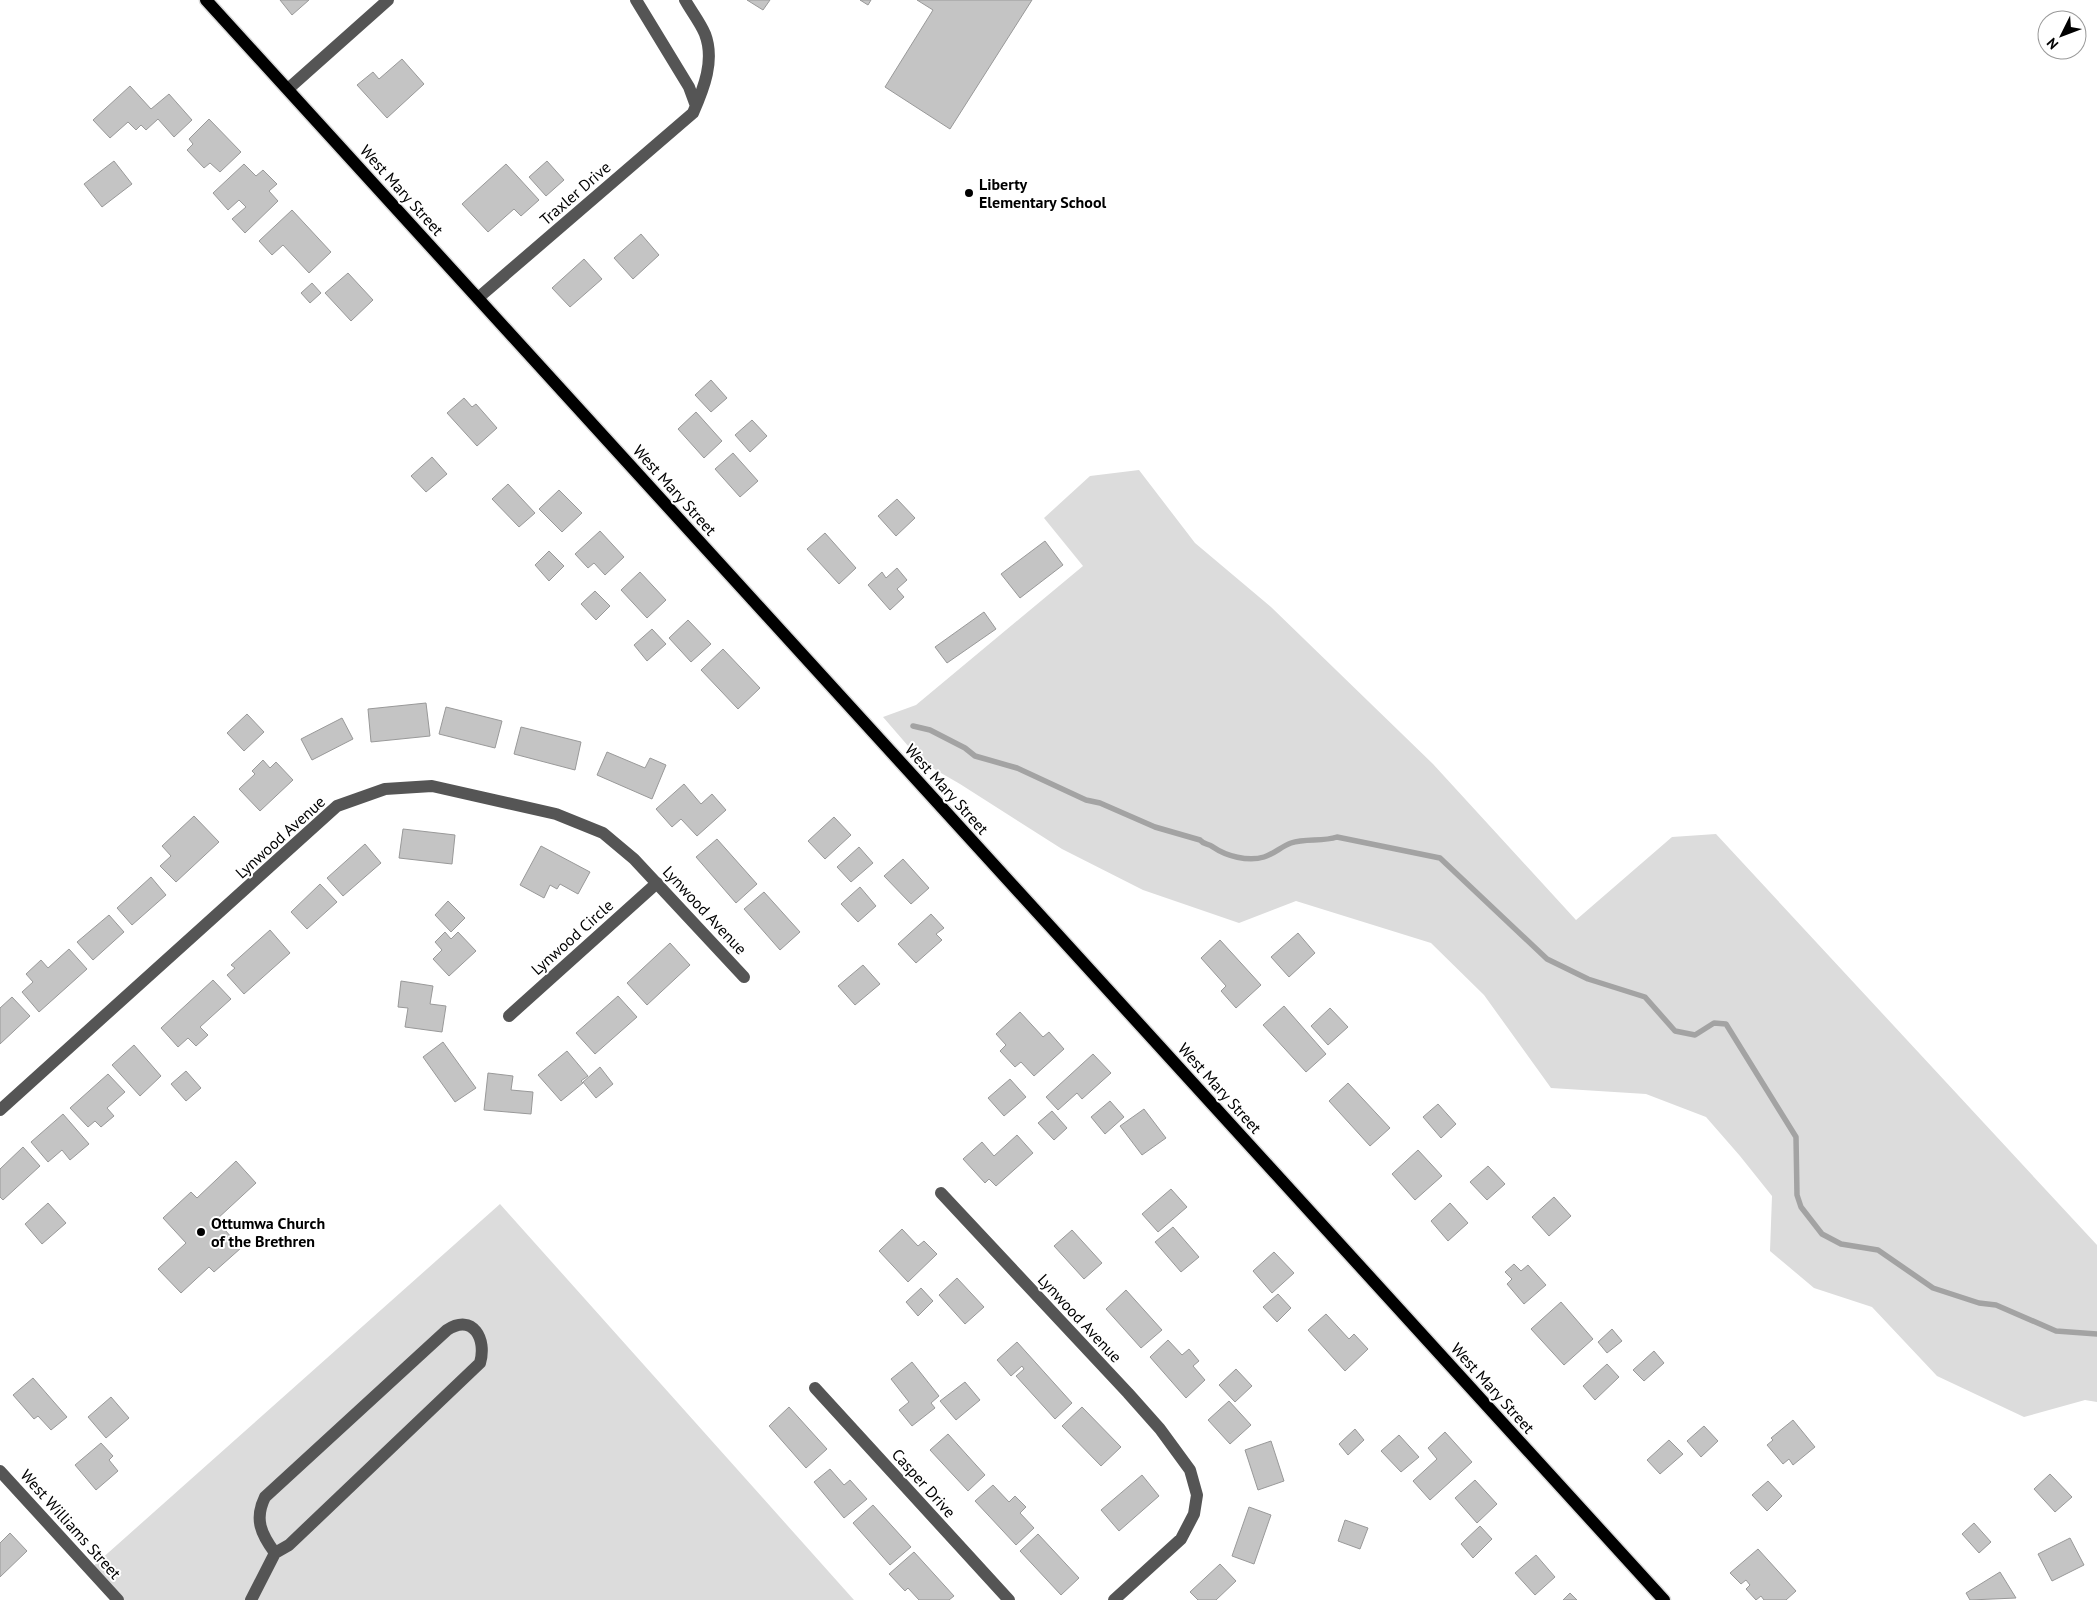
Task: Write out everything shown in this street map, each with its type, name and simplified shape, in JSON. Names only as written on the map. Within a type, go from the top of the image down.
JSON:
[{"type":"main road","name":"West Mary Street","points":[[206,0],[1664,1600]]},
{"type":"street","points":[[288,89],[388,0]]},
{"type":"street","points":[[636,0],[684,79],[694,109]]},
{"type":"street","points":[[685,0],[704,32],[708,47],[707,75],[694,109]]},
{"type":"street","name":"Traxler Drive","points":[[478,298],[694,109]]},
{"type":"street","name":"Lynwood Avenue","points":[[0,1110],[337,806],[385,789],[432,786],[556,814],[603,833],[634,859],[744,977]]},
{"type":"street","name":"Lynwood Circle","points":[[509,1016],[657,883]]},
{"type":"street","name":"Lynwood Avenue","points":[[941,1193],[1128,1393],[1160,1429],[1190,1470],[1198,1496],[1194,1514],[1181,1539],[1114,1600]]},
{"type":"street","points":[[251,1600],[275,1553],[289,1545],[480,1363],[484,1351],[482,1338],[469,1326],[457,1324],[447,1330],[265,1497],[259,1509],[260,1526],[275,1553]]},
{"type":"street","name":"Casper Drive","points":[[815,1388],[1009,1600]]},
{"type":"street","name":"West Williams Street","points":[[1,1474],[118,1600]]},
{"type":"shaded area","points":[[1139,470],[1195,543],[1271,607],[1433,764],[1576,920],[1672,837],[1716,834],[2097,1245],[2097,1402],[2085,1400],[2024,1417],[1937,1376],[1872,1307],[1814,1288],[1770,1251],[1772,1196],[1706,1117],[1646,1094],[1551,1088],[1484,995],[1431,943],[1296,901],[1239,923],[1143,890],[1062,849],[922,762],[883,717],[916,705],[1083,566],[1044,518],[1090,476]]},
{"type":"shaded area","points":[[500,1204],[854,1600],[118,1600],[90,1569]]},
{"type":"building","points":[[280,0],[309,0],[292,15]]},
{"type":"building","points":[[747,0],[770,0],[763,10]]},
{"type":"building","points":[[860,0],[871,0],[868,5]]},
{"type":"building","points":[[917,0],[1032,0],[950,129],[885,87],[933,10]]},
{"type":"building","points":[[402,59],[424,84],[387,118],[357,85],[373,72],[379,79]]},
{"type":"building","points":[[130,86],[151,109],[169,94],[192,120],[174,137],[158,119],[146,130],[141,125],[136,130],[128,122],[110,138],[93,120]]},
{"type":"building","points":[[209,119],[241,152],[220,172],[210,163],[204,168],[187,150],[193,144],[189,139]]},
{"type":"building","points":[[114,161],[132,184],[102,207],[84,184]]},
{"type":"building","points":[[547,161],[564,180],[546,196],[529,177]]},
{"type":"building","points":[[244,164],[256,176],[263,170],[277,184],[269,191],[278,201],[245,233],[232,219],[246,207],[239,200],[228,210],[213,193]]},
{"type":"building","points":[[506,164],[539,200],[521,216],[514,209],[488,232],[462,204]]},
{"type":"building","points":[[292,210],[331,252],[309,273],[283,245],[272,255],[259,241]]},
{"type":"building","points":[[641,234],[659,255],[633,279],[614,258]]},
{"type":"building","points":[[584,259],[602,279],[570,307],[552,288]]},
{"type":"building","points":[[348,273],[373,300],[351,321],[325,293]]},
{"type":"building","points":[[312,283],[321,293],[310,303],[301,293]]},
{"type":"building","points":[[711,380],[727,398],[711,412],[695,395]]},
{"type":"building","points":[[464,398],[472,407],[476,404],[497,428],[477,446],[447,413]]},
{"type":"building","points":[[696,412],[722,441],[704,458],[678,429]]},
{"type":"building","points":[[752,420],[767,436],[750,452],[735,435]]},
{"type":"building","points":[[733,453],[758,481],[740,497],[715,469]]},
{"type":"building","points":[[432,457],[447,474],[426,492],[411,476]]},
{"type":"building","points":[[508,484],[535,513],[519,527],[492,499]]},
{"type":"building","points":[[559,490],[582,513],[562,532],[539,509]]},
{"type":"building","points":[[897,499],[915,518],[896,536],[878,516]]},
{"type":"building","points":[[600,531],[624,557],[605,575],[594,563],[588,568],[575,554]]},
{"type":"building","points":[[825,533],[856,568],[839,584],[807,549]]},
{"type":"building","points":[[1045,541],[1063,565],[1020,598],[1001,574]]},
{"type":"building","points":[[549,551],[564,566],[549,581],[535,565]]},
{"type":"building","points":[[897,568],[907,580],[897,589],[904,597],[890,610],[868,585],[882,572],[886,578]]},
{"type":"building","points":[[640,572],[666,600],[647,618],[621,590]]},
{"type":"building","points":[[595,591],[610,606],[596,620],[581,604]]},
{"type":"building","points":[[984,612],[996,629],[947,663],[935,647]]},
{"type":"building","points":[[688,620],[711,644],[691,662],[669,638]]},
{"type":"building","points":[[652,629],[666,644],[647,661],[634,645]]},
{"type":"building","points":[[723,649],[760,688],[738,709],[701,670]]},
{"type":"building","points":[[426,703],[430,736],[371,742],[368,709]]},
{"type":"building","points":[[446,707],[502,721],[495,748],[439,734]]},
{"type":"building","points":[[247,714],[264,732],[244,751],[227,733]]},
{"type":"building","points":[[342,718],[353,739],[312,760],[301,739]]},
{"type":"building","points":[[521,727],[581,742],[575,770],[514,754]]},
{"type":"building","points":[[607,752],[645,768],[650,758],[666,765],[652,799],[597,775]]},
{"type":"building","points":[[263,760],[270,768],[276,762],[293,780],[260,811],[239,789],[255,774],[252,771]]},
{"type":"building","points":[[684,784],[701,804],[712,794],[726,810],[697,836],[681,819],[672,827],[656,809]]},
{"type":"building","points":[[194,816],[219,842],[176,882],[160,866],[171,856],[162,846]]},
{"type":"building","points":[[834,817],[851,835],[825,859],[808,841]]},
{"type":"building","points":[[403,829],[455,835],[452,864],[399,858]]},
{"type":"building","points":[[717,839],[757,884],[736,903],[696,857]]},
{"type":"building","points":[[365,844],[381,863],[343,896],[327,878]]},
{"type":"building","points":[[541,846],[590,872],[578,894],[560,884],[557,889],[550,885],[544,898],[520,885]]},
{"type":"building","points":[[859,847],[873,863],[851,882],[837,867]]},
{"type":"building","points":[[903,859],[929,888],[911,904],[884,876]]},
{"type":"building","points":[[151,877],[166,895],[132,925],[117,908]]},
{"type":"building","points":[[320,884],[337,902],[307,929],[291,912]]},
{"type":"building","points":[[860,887],[876,906],[858,922],[841,904]]},
{"type":"building","points":[[764,892],[800,932],[780,950],[744,909]]},
{"type":"building","points":[[448,901],[465,918],[451,932],[435,915]]},
{"type":"building","points":[[931,914],[944,928],[936,934],[942,940],[916,963],[898,944]]},
{"type":"building","points":[[109,915],[124,932],[93,960],[77,942]]},
{"type":"building","points":[[270,930],[290,953],[244,994],[227,975],[235,968],[231,965]]},
{"type":"building","points":[[445,932],[451,939],[458,932],[476,951],[449,976],[433,959],[442,950],[435,942]]},
{"type":"building","points":[[1298,933],[1315,953],[1289,977],[1271,957]]},
{"type":"building","points":[[1220,940],[1261,985],[1236,1008],[1221,991],[1226,986],[1201,958]]},
{"type":"building","points":[[670,943],[690,965],[647,1005],[627,983]]},
{"type":"building","points":[[69,949],[87,969],[39,1012],[22,992],[33,982],[26,974],[41,960],[48,968]]},
{"type":"building","points":[[863,965],[880,984],[855,1005],[838,986]]},
{"type":"building","points":[[213,980],[231,999],[200,1027],[208,1035],[196,1046],[188,1038],[178,1047],[161,1028]]},
{"type":"building","points":[[401,981],[433,986],[430,1004],[446,1006],[442,1032],[405,1027],[408,1008],[398,1007]]},
{"type":"building","points":[[618,996],[637,1017],[595,1054],[576,1033]]},
{"type":"building","points":[[12,997],[30,1016],[0,1044],[0,1008]]},
{"type":"building","points":[[1284,1006],[1326,1054],[1306,1072],[1263,1025]]},
{"type":"building","points":[[1330,1008],[1348,1027],[1328,1045],[1311,1026]]},
{"type":"building","points":[[1020,1012],[1043,1037],[1049,1032],[1064,1049],[1034,1076],[1021,1062],[1015,1067],[1000,1051],[1006,1045],[996,1034]]},
{"type":"building","points":[[443,1042],[476,1088],[455,1102],[423,1057]]},
{"type":"building","points":[[134,1045],[161,1076],[140,1096],[112,1065]]},
{"type":"building","points":[[567,1051],[588,1076],[581,1081],[583,1083],[561,1101],[538,1075]]},
{"type":"building","points":[[1093,1054],[1111,1073],[1082,1099],[1077,1093],[1058,1110],[1046,1097]]},
{"type":"building","points":[[600,1067],[613,1084],[596,1098],[583,1082]]},
{"type":"building","points":[[186,1071],[201,1088],[186,1101],[171,1084]]},
{"type":"building","points":[[488,1073],[513,1076],[511,1090],[533,1092],[531,1114],[484,1110]]},
{"type":"building","points":[[108,1074],[125,1092],[107,1108],[114,1116],[101,1127],[95,1121],[88,1127],[70,1108]]},
{"type":"building","points":[[1010,1079],[1026,1097],[1004,1116],[988,1098]]},
{"type":"building","points":[[1348,1083],[1390,1128],[1370,1146],[1329,1101]]},
{"type":"building","points":[[1110,1101],[1124,1117],[1105,1134],[1091,1117]]},
{"type":"building","points":[[1438,1104],[1456,1124],[1441,1138],[1423,1117]]},
{"type":"building","points":[[1144,1109],[1166,1138],[1142,1155],[1120,1126]]},
{"type":"building","points":[[1052,1111],[1067,1128],[1054,1140],[1038,1123]]},
{"type":"building","points":[[63,1114],[89,1144],[70,1160],[62,1150],[48,1162],[31,1142]]},
{"type":"building","points":[[1017,1135],[1033,1153],[996,1186],[989,1179],[985,1183],[963,1159],[982,1142],[994,1156]]},
{"type":"building","points":[[23,1147],[40,1166],[3,1200],[0,1197],[0,1169]]},
{"type":"building","points":[[1418,1150],[1442,1176],[1415,1200],[1392,1174]]},
{"type":"building","name":"Ottumwa Church of the Brethren","points":[[236,1161],[256,1183],[216,1220],[241,1248],[214,1272],[209,1267],[181,1293],[158,1269],[186,1243],[163,1218],[191,1192],[197,1198]]},
{"type":"building","points":[[1488,1166],[1505,1184],[1487,1200],[1470,1182]]},
{"type":"building","points":[[1171,1189],[1187,1207],[1158,1232],[1142,1214]]},
{"type":"building","points":[[1554,1197],[1571,1216],[1549,1236],[1532,1217]]},
{"type":"building","points":[[48,1203],[66,1223],[42,1244],[25,1224]]},
{"type":"building","points":[[1450,1203],[1468,1223],[1448,1241],[1431,1221]]},
{"type":"building","points":[[1173,1227],[1199,1257],[1181,1272],[1155,1242]]},
{"type":"building","points":[[902,1229],[918,1246],[924,1241],[937,1254],[908,1282],[879,1251]]},
{"type":"building","points":[[1072,1230],[1102,1263],[1084,1279],[1054,1246]]},
{"type":"building","points":[[1274,1252],[1294,1273],[1272,1293],[1253,1271]]},
{"type":"building","points":[[1514,1264],[1521,1271],[1528,1265],[1546,1285],[1524,1304],[1507,1284],[1512,1279],[1505,1272]]},
{"type":"building","points":[[957,1278],[984,1307],[965,1324],[939,1295]]},
{"type":"building","points":[[921,1288],[933,1301],[918,1316],[906,1302]]},
{"type":"building","points":[[1126,1290],[1162,1330],[1141,1348],[1106,1309]]},
{"type":"building","points":[[1278,1294],[1291,1308],[1277,1322],[1263,1307]]},
{"type":"building","points":[[1561,1302],[1593,1339],[1564,1365],[1531,1329]]},
{"type":"building","points":[[1326,1314],[1349,1339],[1354,1334],[1368,1349],[1345,1371],[1308,1330]]},
{"type":"building","points":[[1612,1329],[1622,1341],[1607,1353],[1598,1342]]},
{"type":"building","points":[[1168,1340],[1182,1355],[1189,1349],[1199,1361],[1193,1366],[1205,1380],[1186,1398],[1150,1357]]},
{"type":"building","points":[[1017,1342],[1072,1403],[1055,1419],[1016,1376],[1024,1369],[1022,1366],[1011,1376],[997,1360]]},
{"type":"building","points":[[1654,1351],[1664,1363],[1644,1381],[1633,1370]]},
{"type":"building","points":[[912,1362],[939,1396],[931,1403],[935,1408],[912,1426],[899,1410],[909,1402],[891,1379]]},
{"type":"building","points":[[1607,1364],[1619,1377],[1595,1400],[1583,1386]]},
{"type":"building","points":[[1236,1369],[1252,1386],[1235,1402],[1219,1385]]},
{"type":"building","points":[[33,1378],[67,1417],[51,1430],[38,1416],[34,1419],[13,1395]]},
{"type":"building","points":[[965,1382],[980,1400],[956,1420],[940,1401]]},
{"type":"building","points":[[111,1397],[129,1418],[106,1438],[88,1417]]},
{"type":"building","points":[[1229,1401],[1251,1425],[1230,1444],[1208,1420]]},
{"type":"building","points":[[789,1407],[827,1449],[806,1468],[769,1426]]},
{"type":"building","points":[[1082,1407],[1121,1447],[1101,1466],[1062,1426]]},
{"type":"building","points":[[1793,1420],[1815,1447],[1793,1465],[1789,1459],[1783,1464],[1767,1445],[1773,1440],[1771,1438]]},
{"type":"building","points":[[1704,1426],[1718,1441],[1701,1457],[1687,1441]]},
{"type":"building","points":[[1355,1429],[1364,1440],[1348,1455],[1339,1444]]},
{"type":"building","points":[[1445,1432],[1472,1462],[1430,1500],[1413,1481],[1437,1459],[1428,1448]]},
{"type":"building","points":[[948,1434],[985,1475],[968,1491],[930,1450]]},
{"type":"building","points":[[1399,1435],[1419,1457],[1401,1472],[1381,1451]]},
{"type":"building","points":[[1669,1440],[1683,1454],[1660,1474],[1647,1460]]},
{"type":"building","points":[[1271,1441],[1284,1481],[1258,1490],[1245,1450]]},
{"type":"building","points":[[101,1443],[113,1456],[109,1460],[118,1471],[96,1490],[75,1465]]},
{"type":"building","points":[[830,1469],[844,1485],[850,1480],[867,1499],[844,1518],[814,1482]]},
{"type":"building","points":[[2050,1474],[2072,1497],[2055,1512],[2034,1489]]},
{"type":"building","points":[[1142,1475],[1159,1496],[1119,1531],[1101,1510]]},
{"type":"building","points":[[1475,1480],[1497,1504],[1477,1523],[1455,1498]]},
{"type":"building","points":[[1768,1481],[1782,1496],[1767,1511],[1752,1495]]},
{"type":"building","points":[[993,1485],[1009,1502],[1015,1496],[1026,1507],[1020,1513],[1034,1528],[1016,1545],[975,1501]]},
{"type":"building","points":[[873,1505],[911,1547],[890,1565],[853,1523]]},
{"type":"building","points":[[1249,1507],[1271,1515],[1254,1564],[1232,1556]]},
{"type":"building","points":[[1345,1520],[1368,1528],[1360,1549],[1338,1541]]},
{"type":"building","points":[[1974,1523],[1991,1542],[1979,1553],[1962,1534]]},
{"type":"building","points":[[1480,1526],[1492,1539],[1473,1558],[1461,1544]]},
{"type":"building","points":[[10,1533],[27,1551],[0,1577],[0,1543]]},
{"type":"building","points":[[1038,1534],[1079,1578],[1061,1595],[1020,1551]]},
{"type":"building","points":[[2070,1538],[2084,1565],[2052,1581],[2038,1554]]},
{"type":"building","points":[[1758,1549],[1796,1591],[1786,1600],[1764,1600],[1761,1596],[1756,1600],[1746,1589],[1750,1585],[1746,1580],[1741,1584],[1730,1573]]},
{"type":"building","points":[[914,1552],[954,1596],[949,1600],[919,1600],[908,1588],[905,1591],[889,1574]]},
{"type":"building","points":[[1536,1555],[1555,1577],[1535,1595],[1515,1573]]},
{"type":"building","points":[[1220,1564],[1236,1581],[1216,1600],[1198,1600],[1190,1592]]},
{"type":"building","points":[[2000,1572],[2016,1598],[1970,1600],[1966,1593]]},
{"type":"building","points":[[1570,1593],[1577,1600],[1563,1600]]},
{"type":"waterway","points":[[913,726],[930,730],[965,748],[975,756],[1017,768],[1086,800],[1100,803],[1155,827],[1200,840],[1224,853],[1237,857],[1258,858],[1268,856],[1291,843],[1337,837],[1440,858],[1547,959],[1588,979],[1645,997],[1675,1031],[1695,1035],[1714,1023],[1726,1024],[1796,1137],[1797,1195],[1801,1207],[1822,1234],[1841,1244],[1878,1250],[1933,1288],[1979,1303],[1996,1305],[2056,1331],[2097,1334]]},
{"type":"place","name":"Liberty Elementary School","points":[[969,193]]},
{"type":"place","name":"Ottumwa Church of the Brethren","points":[[201,1232]]}]
